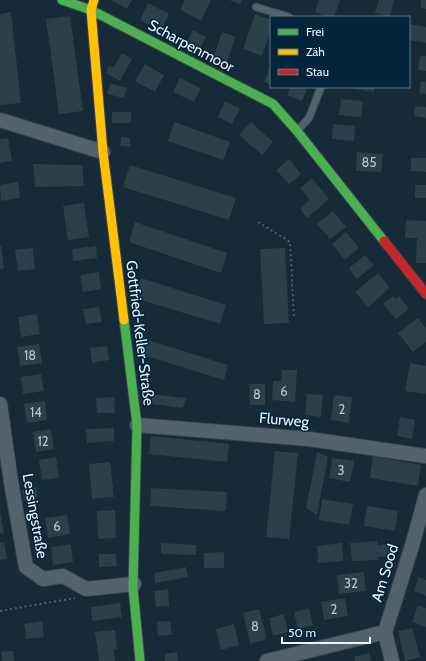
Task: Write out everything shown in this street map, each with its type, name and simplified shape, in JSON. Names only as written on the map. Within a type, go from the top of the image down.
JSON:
[{"type":"street","name":"Scharpenmoor","points":[[62,0],[92,10],[273,104],[297,131],[426,294]]},
{"type":"street","name":"Gottfried-Keller-Straße","points":[[94,0],[92,10],[102,152],[138,425],[134,584],[140,661]]},
{"type":"street","points":[[0,120],[102,152]]},
{"type":"street","name":"Lessingstraße","points":[[0,404],[11,482],[26,567],[43,579],[63,576],[86,589],[134,584]]},
{"type":"street","name":"Flurweg","points":[[138,425],[309,439],[426,456]]},
{"type":"street","name":"Am Sood","points":[[384,632],[412,546],[426,496]]},
{"type":"street","points":[[267,661],[384,632],[392,661]]},
{"type":"lane","points":[[256,7],[286,16]]},
{"type":"lane","points":[[297,131],[309,118],[321,88]]},
{"type":"path","points":[[258,222],[290,242],[294,318]]},
{"type":"path","points":[[0,611],[81,597]]},
{"type":"building","points":[[111,0],[132,0],[127,9]]},
{"type":"building","points":[[185,0],[211,0],[201,21],[180,10]]},
{"type":"building","points":[[229,0],[242,0],[240,4]]},
{"type":"building","points":[[319,0],[340,0],[334,16],[325,16],[315,12]]},
{"type":"building","points":[[379,0],[394,0],[390,16],[375,13]]},
{"type":"building","points":[[421,0],[426,0],[426,9],[421,8]]},
{"type":"building","points":[[148,3],[169,14],[161,31],[140,20]]},
{"type":"building","points":[[11,12],[21,103],[0,105],[0,14]]},
{"type":"building","points":[[255,14],[270,20],[270,32],[262,56],[243,49]]},
{"type":"building","points":[[70,16],[83,111],[59,114],[46,19]]},
{"type":"building","points":[[410,24],[426,27],[426,43],[410,40]]},
{"type":"building","points":[[193,30],[206,37],[198,52],[185,45]]},
{"type":"building","points":[[222,32],[236,37],[226,64],[213,59]]},
{"type":"building","points":[[122,53],[132,59],[120,81],[106,73],[109,66],[113,68]]},
{"type":"building","points":[[420,56],[426,56],[426,71],[418,70]]},
{"type":"building","points":[[145,64],[164,75],[155,92],[135,81]]},
{"type":"building","points":[[270,67],[270,85],[264,82]]},
{"type":"building","points":[[180,78],[201,88],[194,102],[173,92]]},
{"type":"building","points":[[421,81],[426,82],[426,94],[419,93]]},
{"type":"building","points":[[110,83],[127,88],[124,98],[107,94]]},
{"type":"building","points":[[290,88],[308,88],[302,101],[287,95]]},
{"type":"building","points":[[350,88],[375,88],[374,92]]},
{"type":"building","points":[[341,99],[363,101],[361,117],[339,115]]},
{"type":"building","points":[[225,101],[240,109],[232,124],[218,117]]},
{"type":"building","points":[[415,106],[426,107],[426,118],[414,116]]},
{"type":"building","points":[[112,112],[131,112],[131,123],[112,123]]},
{"type":"building","points":[[174,122],[230,142],[223,160],[168,141]]},
{"type":"building","points":[[251,122],[273,142],[262,155],[239,135]]},
{"type":"building","points":[[333,124],[355,126],[354,141],[332,139]]},
{"type":"building","points":[[121,137],[130,138],[130,147],[120,146]]},
{"type":"building","points":[[8,138],[12,161],[0,163],[0,139]]},
{"type":"building","points":[[357,152],[383,154],[381,172],[356,171]]},
{"type":"building","points":[[411,158],[426,158],[426,172],[411,171]]},
{"type":"building","points":[[289,159],[301,174],[289,184],[276,170]]},
{"type":"building","points":[[33,164],[82,165],[84,186],[35,187]]},
{"type":"building","points":[[130,165],[236,198],[229,220],[123,187]]},
{"type":"building","points":[[312,178],[329,199],[307,218],[300,209],[310,200],[300,188]]},
{"type":"building","points":[[18,182],[20,198],[1,201],[0,185]]},
{"type":"building","points":[[415,185],[426,185],[426,198],[415,198]]},
{"type":"building","points":[[84,203],[89,237],[68,240],[63,206]]},
{"type":"building","points":[[333,211],[346,227],[330,239],[317,224]]},
{"type":"building","points":[[406,220],[426,221],[426,263],[416,263],[417,238],[405,238]]},
{"type":"building","points":[[135,222],[227,253],[221,273],[129,242]]},
{"type":"building","points":[[346,232],[359,248],[345,260],[332,244]]},
{"type":"building","points":[[1,245],[4,268],[0,269],[0,246]]},
{"type":"building","points":[[96,246],[97,258],[73,261],[72,249]]},
{"type":"building","points":[[33,248],[35,269],[18,271],[15,250]]},
{"type":"building","points":[[285,248],[289,323],[264,324],[260,249]]},
{"type":"building","points":[[365,255],[374,265],[357,279],[349,268]]},
{"type":"building","points":[[99,272],[101,289],[83,292],[80,275]]},
{"type":"building","points":[[378,273],[390,288],[368,307],[355,292]]},
{"type":"building","points":[[141,278],[226,305],[220,324],[135,298]]},
{"type":"building","points":[[393,296],[395,299],[399,296],[409,309],[396,319],[383,304]]},
{"type":"building","points":[[99,307],[102,322],[86,324],[83,309]]},
{"type":"building","points":[[37,314],[40,334],[21,337],[18,317]]},
{"type":"building","points":[[418,318],[426,328],[426,342],[413,352],[398,333]]},
{"type":"building","points":[[148,340],[228,365],[224,380],[143,355]]},
{"type":"building","points":[[39,344],[42,363],[20,366],[17,347]]},
{"type":"building","points":[[107,346],[109,360],[92,363],[90,348]]},
{"type":"building","points":[[410,363],[426,366],[426,394],[405,391]]},
{"type":"building","points":[[282,370],[297,370],[295,402],[272,400],[273,381],[281,381]]},
{"type":"building","points":[[41,374],[44,391],[23,394],[21,377]]},
{"type":"building","points":[[249,384],[265,384],[265,405],[250,405]]},
{"type":"building","points":[[149,394],[186,398],[183,408],[145,403]]},
{"type":"building","points":[[307,394],[323,395],[321,417],[305,415]]},
{"type":"building","points":[[334,395],[352,397],[349,423],[331,420]]},
{"type":"building","points":[[114,397],[115,413],[97,413],[96,398]]},
{"type":"building","points":[[45,401],[47,420],[27,423],[24,404]]},
{"type":"building","points":[[400,417],[415,420],[412,439],[397,436]]},
{"type":"building","points":[[114,428],[114,441],[87,443],[86,429]]},
{"type":"building","points":[[51,429],[54,449],[36,452],[33,432]]},
{"type":"building","points":[[151,436],[229,444],[227,462],[149,454]]},
{"type":"building","points":[[275,451],[298,453],[289,539],[266,537]]},
{"type":"building","points":[[317,452],[328,457],[317,515],[306,508]]},
{"type":"building","points":[[373,456],[421,465],[418,486],[370,478]]},
{"type":"building","points":[[56,457],[59,478],[42,480],[39,460]]},
{"type":"building","points":[[332,458],[354,461],[350,482],[329,478]]},
{"type":"building","points":[[110,462],[114,497],[92,499],[89,464]]},
{"type":"building","points":[[36,487],[38,497],[24,499],[22,490]]},
{"type":"building","points":[[151,488],[227,492],[226,511],[150,506]]},
{"type":"building","points":[[322,499],[353,504],[349,525],[319,520]]},
{"type":"building","points":[[367,506],[398,511],[395,531],[364,526]]},
{"type":"building","points":[[115,510],[116,538],[98,539],[97,511]]},
{"type":"building","points":[[0,513],[4,533],[0,534]]},
{"type":"building","points":[[67,515],[70,534],[48,538],[45,518]]},
{"type":"building","points":[[377,541],[378,545],[389,544],[389,556],[378,557],[379,560],[352,561],[350,543]]},
{"type":"building","points":[[4,542],[7,559],[0,560],[0,543]]},
{"type":"building","points":[[161,543],[196,545],[196,555],[161,554]]},
{"type":"building","points":[[342,543],[343,561],[318,563],[317,546]]},
{"type":"building","points":[[71,544],[73,562],[53,565],[51,547]]},
{"type":"building","points":[[224,552],[224,568],[204,568],[204,553]]},
{"type":"building","points":[[99,554],[116,554],[117,566],[99,567]]},
{"type":"building","points":[[186,567],[188,577],[155,583],[154,573]]},
{"type":"building","points":[[364,572],[366,591],[339,594],[337,575]]},
{"type":"building","points":[[419,577],[426,580],[426,596],[414,591]]},
{"type":"building","points":[[168,589],[169,606],[156,607],[154,591]]},
{"type":"building","points":[[345,598],[348,616],[324,620],[321,602]]},
{"type":"building","points":[[120,603],[122,617],[92,621],[91,607]]},
{"type":"building","points":[[418,605],[426,608],[426,627],[412,622]]},
{"type":"building","points":[[309,608],[313,625],[298,629],[294,612]]},
{"type":"building","points":[[259,609],[267,639],[250,644],[243,613]]},
{"type":"building","points":[[284,614],[288,632],[273,636],[269,618]]},
{"type":"building","points":[[42,621],[44,637],[26,639],[24,624]]},
{"type":"building","points":[[170,621],[172,635],[158,636],[157,622]]},
{"type":"building","points":[[234,624],[239,645],[221,650],[216,629]]},
{"type":"building","points":[[412,628],[420,657],[405,661],[398,631]]},
{"type":"building","points":[[115,630],[117,649],[114,649],[115,661],[99,661],[95,632]]},
{"type":"building","points":[[13,651],[14,661],[2,661],[1,652]]},
{"type":"building","points":[[177,652],[178,661],[165,661],[165,654]]},
{"type":"building","points":[[369,653],[371,661],[355,661],[354,657]]},
{"type":"traffic: fast","points":[[62,0],[91,10],[273,104],[297,131],[384,241]]},
{"type":"traffic: fast","points":[[124,320],[137,425],[133,588],[140,661]]},
{"type":"traffic: slow","points":[[94,0],[91,10],[103,152],[124,320]]},
{"type":"traffic: jam","points":[[384,241],[426,294]]}]
